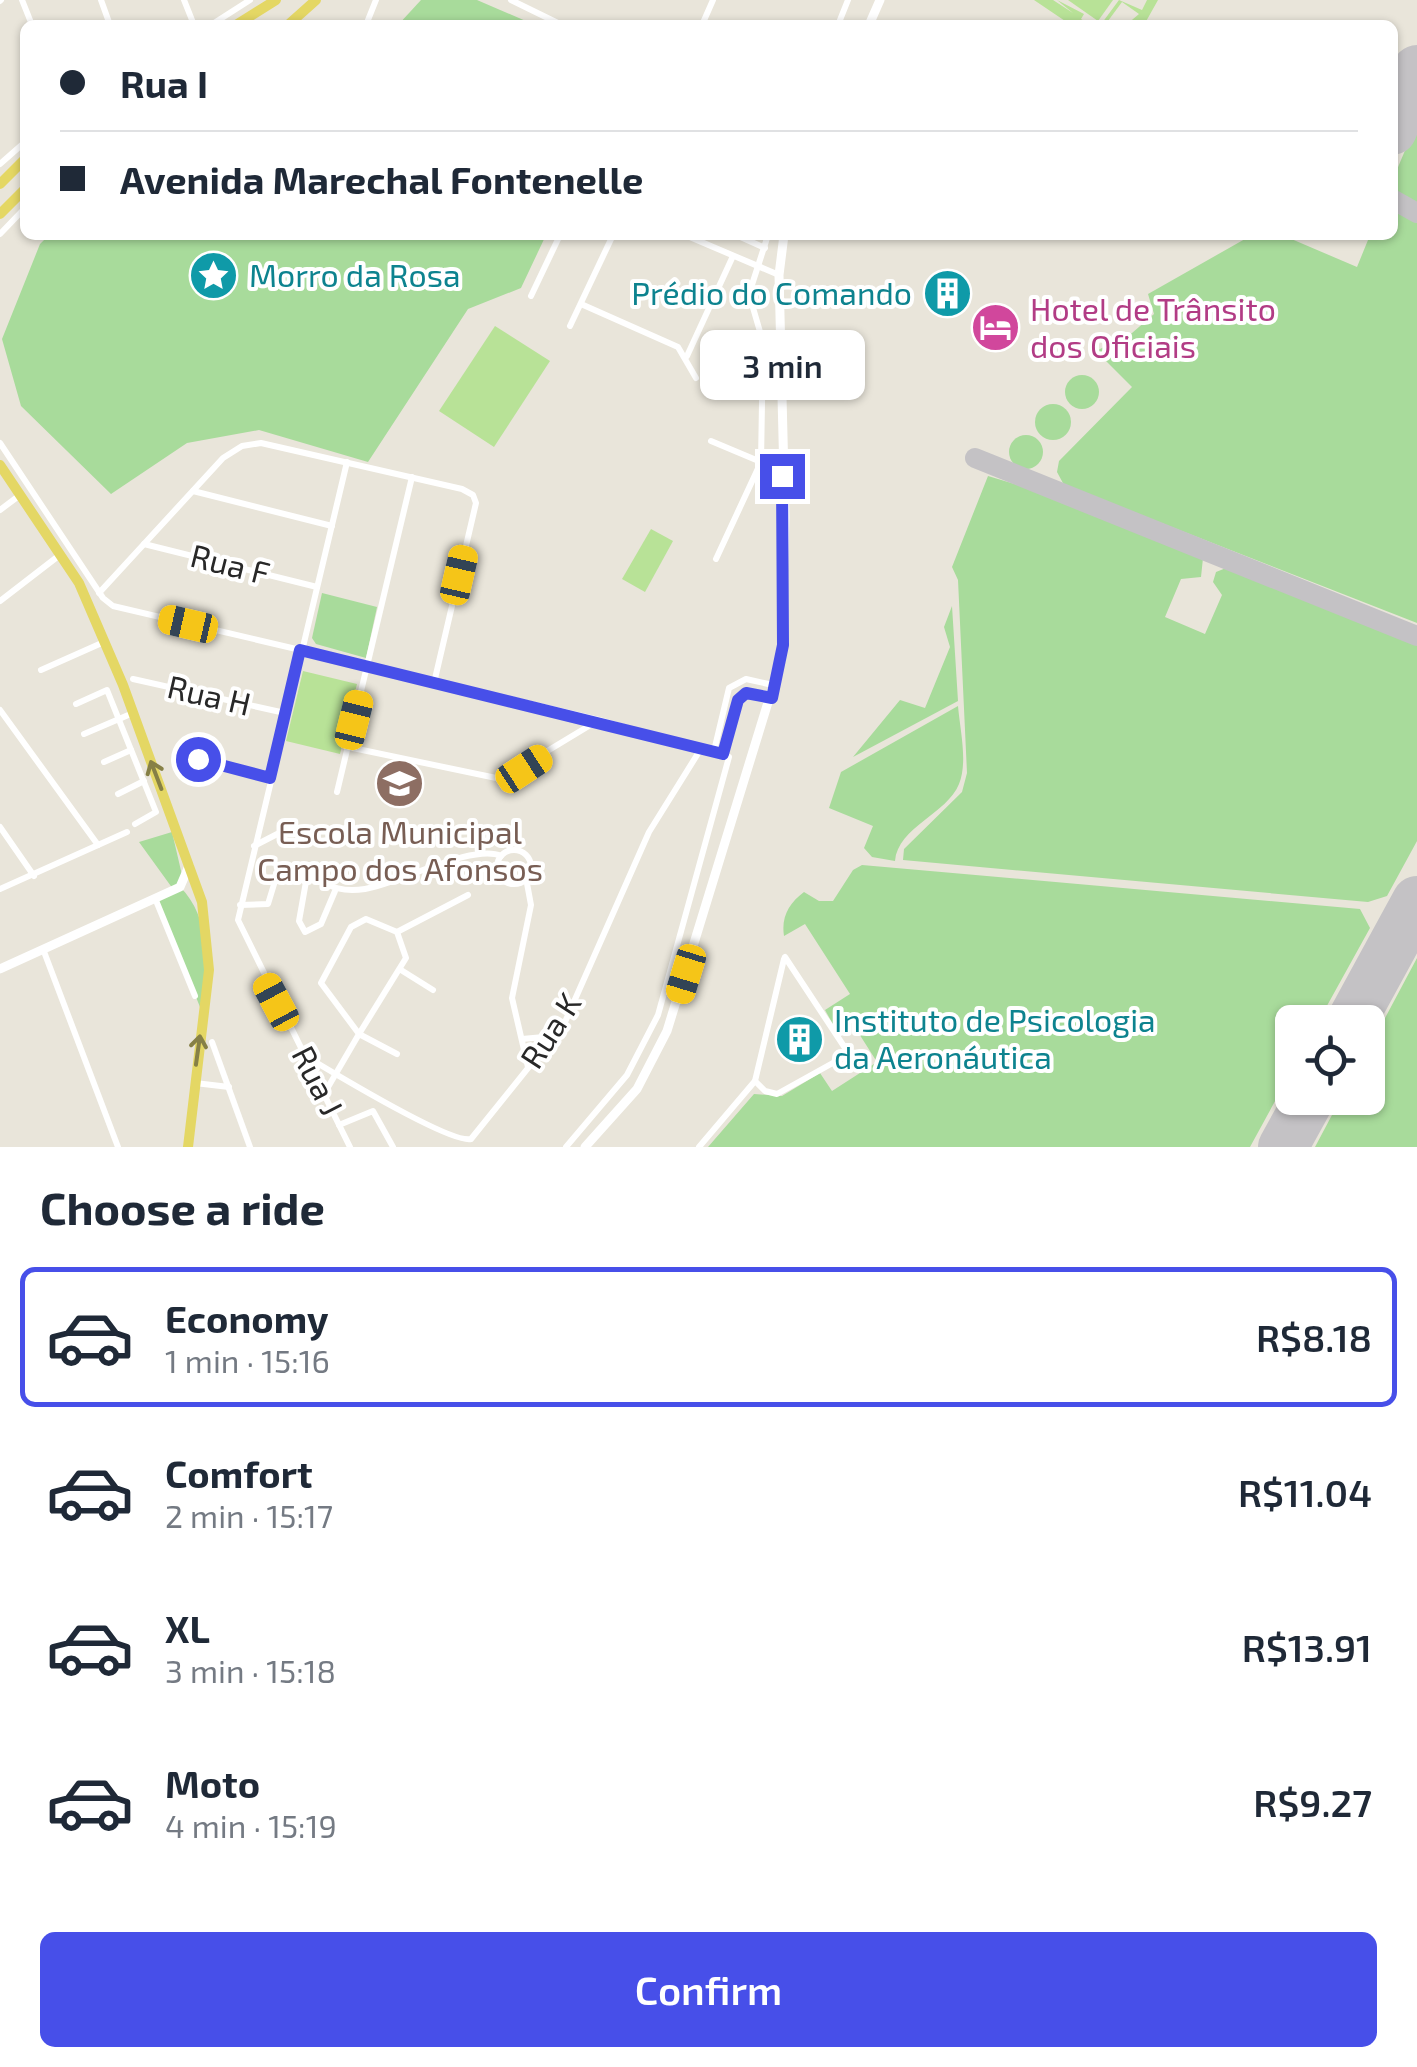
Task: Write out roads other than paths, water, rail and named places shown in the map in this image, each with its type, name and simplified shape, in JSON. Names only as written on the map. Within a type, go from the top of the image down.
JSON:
[{"type":"main road","points":[[294,20],[316,0]]},
{"type":"main road","points":[[244,20],[272,1]]},
{"type":"main road","points":[[0,184],[20,164]]},
{"type":"main road","points":[[0,214],[20,194]]},
{"type":"main road","points":[[585,1147],[637,1089],[667,1031],[772,698],[783,645],[785,517],[780,275],[784,240]]},
{"type":"main road","points":[[0,465],[62,554],[104,642],[202,902],[209,970],[188,1147]]},
{"type":"main road","points":[[0,968],[180,888],[190,866]]},
{"type":"main road","points":[[180,888],[202,902]]},
{"type":"street","points":[[219,20],[250,0]]},
{"type":"street","points":[[511,0],[552,20]]},
{"type":"street","points":[[0,234],[20,213]]},
{"type":"street","points":[[531,296],[558,240]]},
{"type":"street","points":[[570,326],[611,240]]},
{"type":"street","points":[[696,240],[780,275]]},
{"type":"street","points":[[747,240],[765,248]]},
{"type":"street","points":[[716,560],[761,462],[763,342],[750,294],[767,240]]},
{"type":"street","points":[[687,356],[733,256]]},
{"type":"street","points":[[581,304],[678,347],[687,356],[696,378]]},
{"type":"street","points":[[711,441],[761,462]]},
{"type":"street","points":[[0,444],[99,593],[113,606],[598,720],[725,755],[730,762],[658,1015],[628,1075],[566,1147]]},
{"type":"street","points":[[99,593],[222,458],[252,444],[469,491],[476,503],[434,683]]},
{"type":"street","name":"Rua J","points":[[348,462],[238,920],[243,937],[350,1147]]},
{"type":"street","points":[[337,792],[412,477]]},
{"type":"street","points":[[193,491],[332,526]]},
{"type":"street","points":[[0,510],[21,494]]},
{"type":"street","name":"Rua F","points":[[144,544],[316,587]]},
{"type":"street","points":[[0,601],[62,554]]},
{"type":"street","points":[[42,670],[104,642]]},
{"type":"street","name":"Rua H","points":[[133,679],[286,713]]},
{"type":"street","points":[[714,751],[725,695],[733,684],[746,679],[774,686]]},
{"type":"street","points":[[733,684],[741,695],[772,698]]},
{"type":"street","points":[[76,704],[107,690],[156,812],[135,824]]},
{"type":"street","points":[[725,755],[741,695]]},
{"type":"street","points":[[0,710],[98,845]]},
{"type":"street","points":[[84,734],[133,713]]},
{"type":"street","points":[[348,747],[500,779],[598,720]]},
{"type":"street","points":[[718,728],[730,730]]},
{"type":"street","name":"Rua K","points":[[305,1056],[468,1141],[555,1036],[649,832],[702,748]]},
{"type":"street","points":[[104,762],[132,750]]},
{"type":"street","points":[[198,759],[270,778]]},
{"type":"street","points":[[118,794],[144,781]]},
{"type":"street","points":[[0,826],[34,876]]},
{"type":"street","points":[[253,847],[285,830],[322,844],[345,828]]},
{"type":"street","points":[[0,890],[127,832]]},
{"type":"street","points":[[240,904],[268,904],[276,881],[285,872],[296,870],[335,891],[379,886],[479,853],[501,856],[515,850],[523,852],[531,866],[526,878],[531,905],[512,986],[528,1068]]},
{"type":"street","points":[[501,856],[497,870],[505,881],[518,883],[526,878]]},
{"type":"street","points":[[307,876],[299,921],[302,930],[312,931],[321,924],[335,891]]},
{"type":"street","points":[[397,932],[468,894]]},
{"type":"street","points":[[156,898],[195,996]]},
{"type":"street","points":[[324,1095],[359,1034],[400,970],[405,950],[397,932],[373,920],[357,923],[323,976],[323,991],[359,1034],[397,1054]]},
{"type":"street","points":[[43,949],[118,1147]]},
{"type":"street","points":[[699,1147],[756,1081],[784,958],[849,1054],[777,1094],[765,1091],[756,1081]]},
{"type":"street","points":[[400,970],[433,990]]},
{"type":"street","points":[[522,1039],[555,1036]]},
{"type":"street","points":[[212,1042],[250,1147]]},
{"type":"street","points":[[194,1083],[228,1087]]},
{"type":"street","points":[[339,1125],[372,1111],[393,1147]]},
{"type":"place","name":"Morro da Rosa","points":[[214,276]]},
{"type":"place","name":"Prédio do Comando","points":[[947,294]]},
{"type":"place","name":"Hotel de Trânsito dos Oficiais","points":[[995,328]]},
{"type":"place","name":"Escola Municipal Campo dos Afonsos","points":[[400,783]]},
{"type":"place","name":"Instituto de Psicologia da Aeronáutica","points":[[799,1039]]}]
